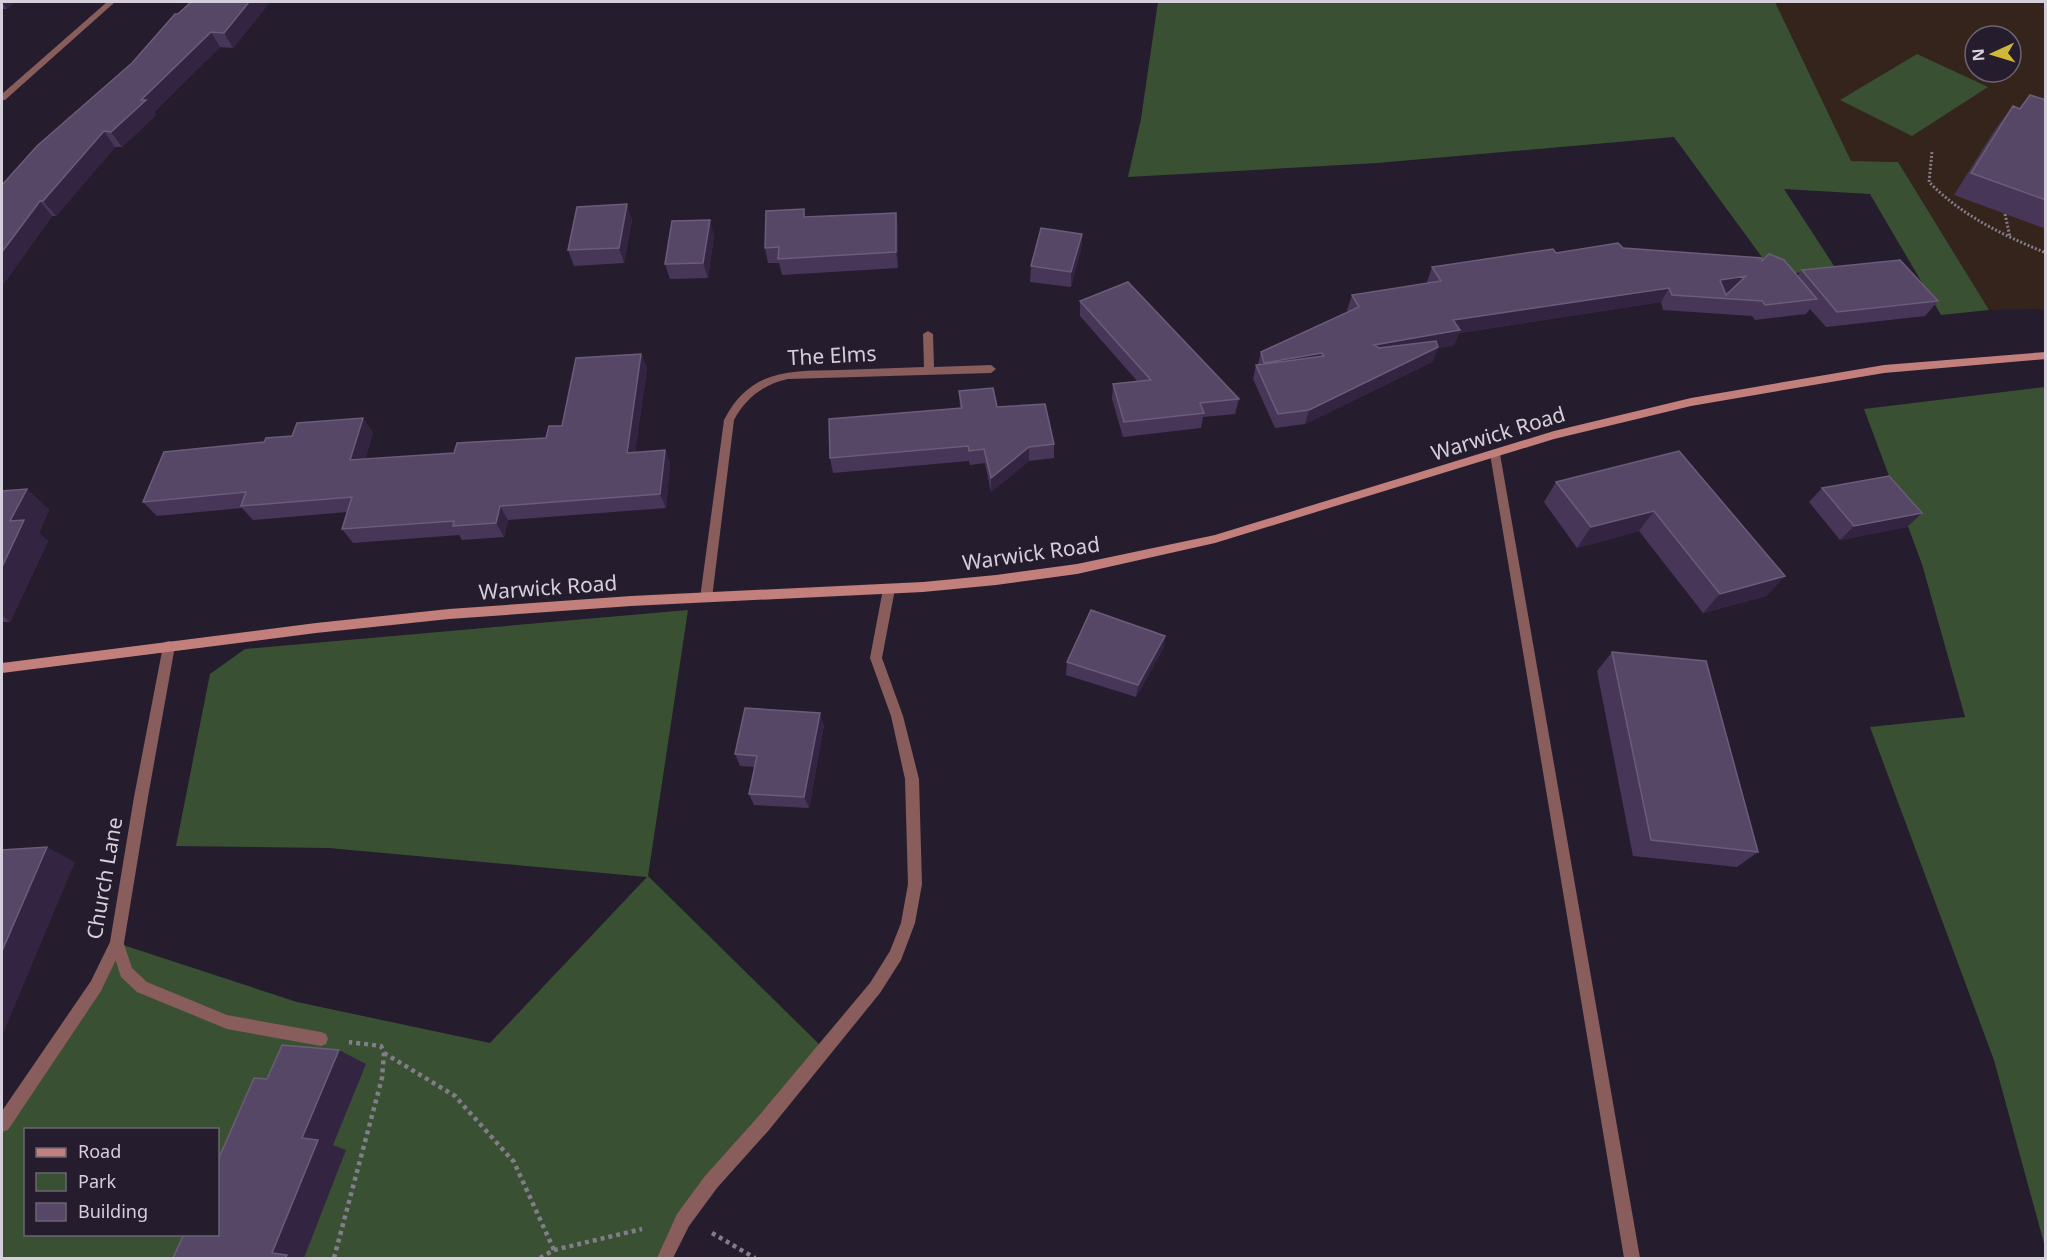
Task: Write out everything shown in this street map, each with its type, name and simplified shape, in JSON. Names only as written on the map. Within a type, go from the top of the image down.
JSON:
[{"type":"street","points":[[2,98],[111,2]]},
{"type":"street","points":[[928,334],[930,370]]},
{"type":"street","name":"Warwick Road","points":[[2,668],[449,614],[631,601],[889,589],[996,580],[1077,569],[1156,553],[1283,519],[1554,435],[1702,400],[1884,369],[2046,355]]},
{"type":"street","name":"The Elms","points":[[706,598],[729,420],[744,397],[766,381],[788,375],[991,369]]},
{"type":"street","points":[[1495,454],[1632,1258]]},
{"type":"street","points":[[665,1258],[683,1220],[711,1182],[770,1116],[875,988],[896,955],[908,923],[915,884],[912,780],[897,716],[876,658],[889,589]]},
{"type":"street","name":"Church Lane","points":[[2,1124],[96,986],[117,943],[141,797],[170,646]]},
{"type":"street","points":[[117,943],[126,972],[142,987],[227,1022],[321,1039]]},
{"type":"path","points":[[1932,152],[1929,182],[1940,194],[1988,228],[2046,253]]},
{"type":"path","points":[[2005,214],[2010,238]]},
{"type":"path","points":[[321,1039],[381,1046],[384,1053],[382,1078],[334,1258]]},
{"type":"path","points":[[384,1053],[454,1096],[514,1162],[554,1250]]},
{"type":"path","points":[[540,1258],[554,1250],[683,1220],[729,1241],[755,1258]]},
{"type":"shaded area","points":[[1775,2],[2045,2],[2045,309],[1989,310],[1898,162],[1851,161]]},
{"type":"green space","points":[[1158,2],[1775,2],[1851,161],[1898,162],[1989,310],[1941,315],[1870,194],[1784,189],[1836,269],[1775,275],[1674,137],[1377,163],[1128,177],[1141,119]]},
{"type":"green space","points":[[1917,54],[1963,75],[1963,84],[1982,84],[1988,87],[1912,136],[1840,100]]},
{"type":"green space","points":[[2045,387],[2045,1247],[1994,1060],[1870,727],[1965,717],[1922,564],[1864,409]]},
{"type":"green space","points":[[688,610],[648,876],[825,1050],[742,1147],[666,1258],[2,1258],[2,1124],[22,1096],[117,943],[297,1002],[490,1043],[647,877],[329,848],[176,846],[210,674],[245,649]]},
{"type":"building","points":[[191,2],[249,2],[224,33],[211,32],[141,100],[146,100],[111,132],[104,131],[43,201],[40,201],[2,252],[2,185],[37,146],[132,63],[175,14]]},
{"type":"building","points":[[2030,95],[2046,100],[2046,200],[1971,173],[2013,106],[2020,109]]},
{"type":"building","points":[[627,204],[619,248],[568,250],[577,207]]},
{"type":"building","points":[[804,209],[804,217],[896,213],[896,252],[778,259],[779,247],[765,248],[766,211]]},
{"type":"building","points":[[710,220],[703,263],[665,264],[672,221]]},
{"type":"building","points":[[1041,228],[1082,234],[1071,272],[1031,266]]},
{"type":"building","points":[[1618,243],[1623,248],[1762,258],[1762,261],[1769,254],[1784,260],[1817,299],[1765,305],[1762,301],[1672,295],[1669,288],[1453,320],[1460,330],[1374,345],[1379,348],[1436,341],[1438,347],[1309,410],[1278,414],[1256,365],[1324,356],[1322,353],[1264,363],[1261,352],[1359,307],[1352,295],[1441,281],[1432,267],[1553,249],[1556,253]],"holes":[[[1746,276],[1726,295],[1720,280]]]},
{"type":"building","points":[[1900,260],[1938,301],[1837,312],[1802,270]]},
{"type":"building","points":[[1128,282],[1239,399],[1200,403],[1204,413],[1124,422],[1113,384],[1151,380],[1080,301]]},
{"type":"building","points":[[641,354],[627,453],[665,450],[660,494],[500,506],[496,523],[453,526],[454,521],[342,529],[352,497],[241,506],[246,492],[143,502],[164,452],[264,442],[266,438],[292,436],[297,423],[363,418],[350,460],[454,453],[457,443],[546,438],[549,426],[562,426],[576,358]]},
{"type":"building","points":[[993,388],[997,407],[1045,404],[1054,444],[1029,447],[991,478],[984,449],[969,451],[968,446],[830,458],[829,419],[962,408],[959,391]]},
{"type":"building","points":[[1679,451],[1785,576],[1720,594],[1654,511],[1591,527],[1556,482]]},
{"type":"building","points":[[1889,476],[1922,513],[1854,526],[1822,488]]},
{"type":"building","points":[[27,489],[10,521],[24,520],[2,567],[2,491]]},
{"type":"building","points":[[1091,610],[1165,636],[1138,685],[1067,662]]},
{"type":"building","points":[[1612,652],[1706,661],[1758,852],[1651,840]]},
{"type":"building","points":[[745,708],[820,713],[804,797],[749,794],[757,756],[735,754]]},
{"type":"building","points":[[47,847],[2,951],[2,850]]},
{"type":"building","points":[[282,1045],[339,1050],[302,1138],[318,1140],[272,1253],[287,1255],[285,1258],[173,1258],[183,1236],[219,1236],[219,1158],[254,1078],[267,1079]]}]
